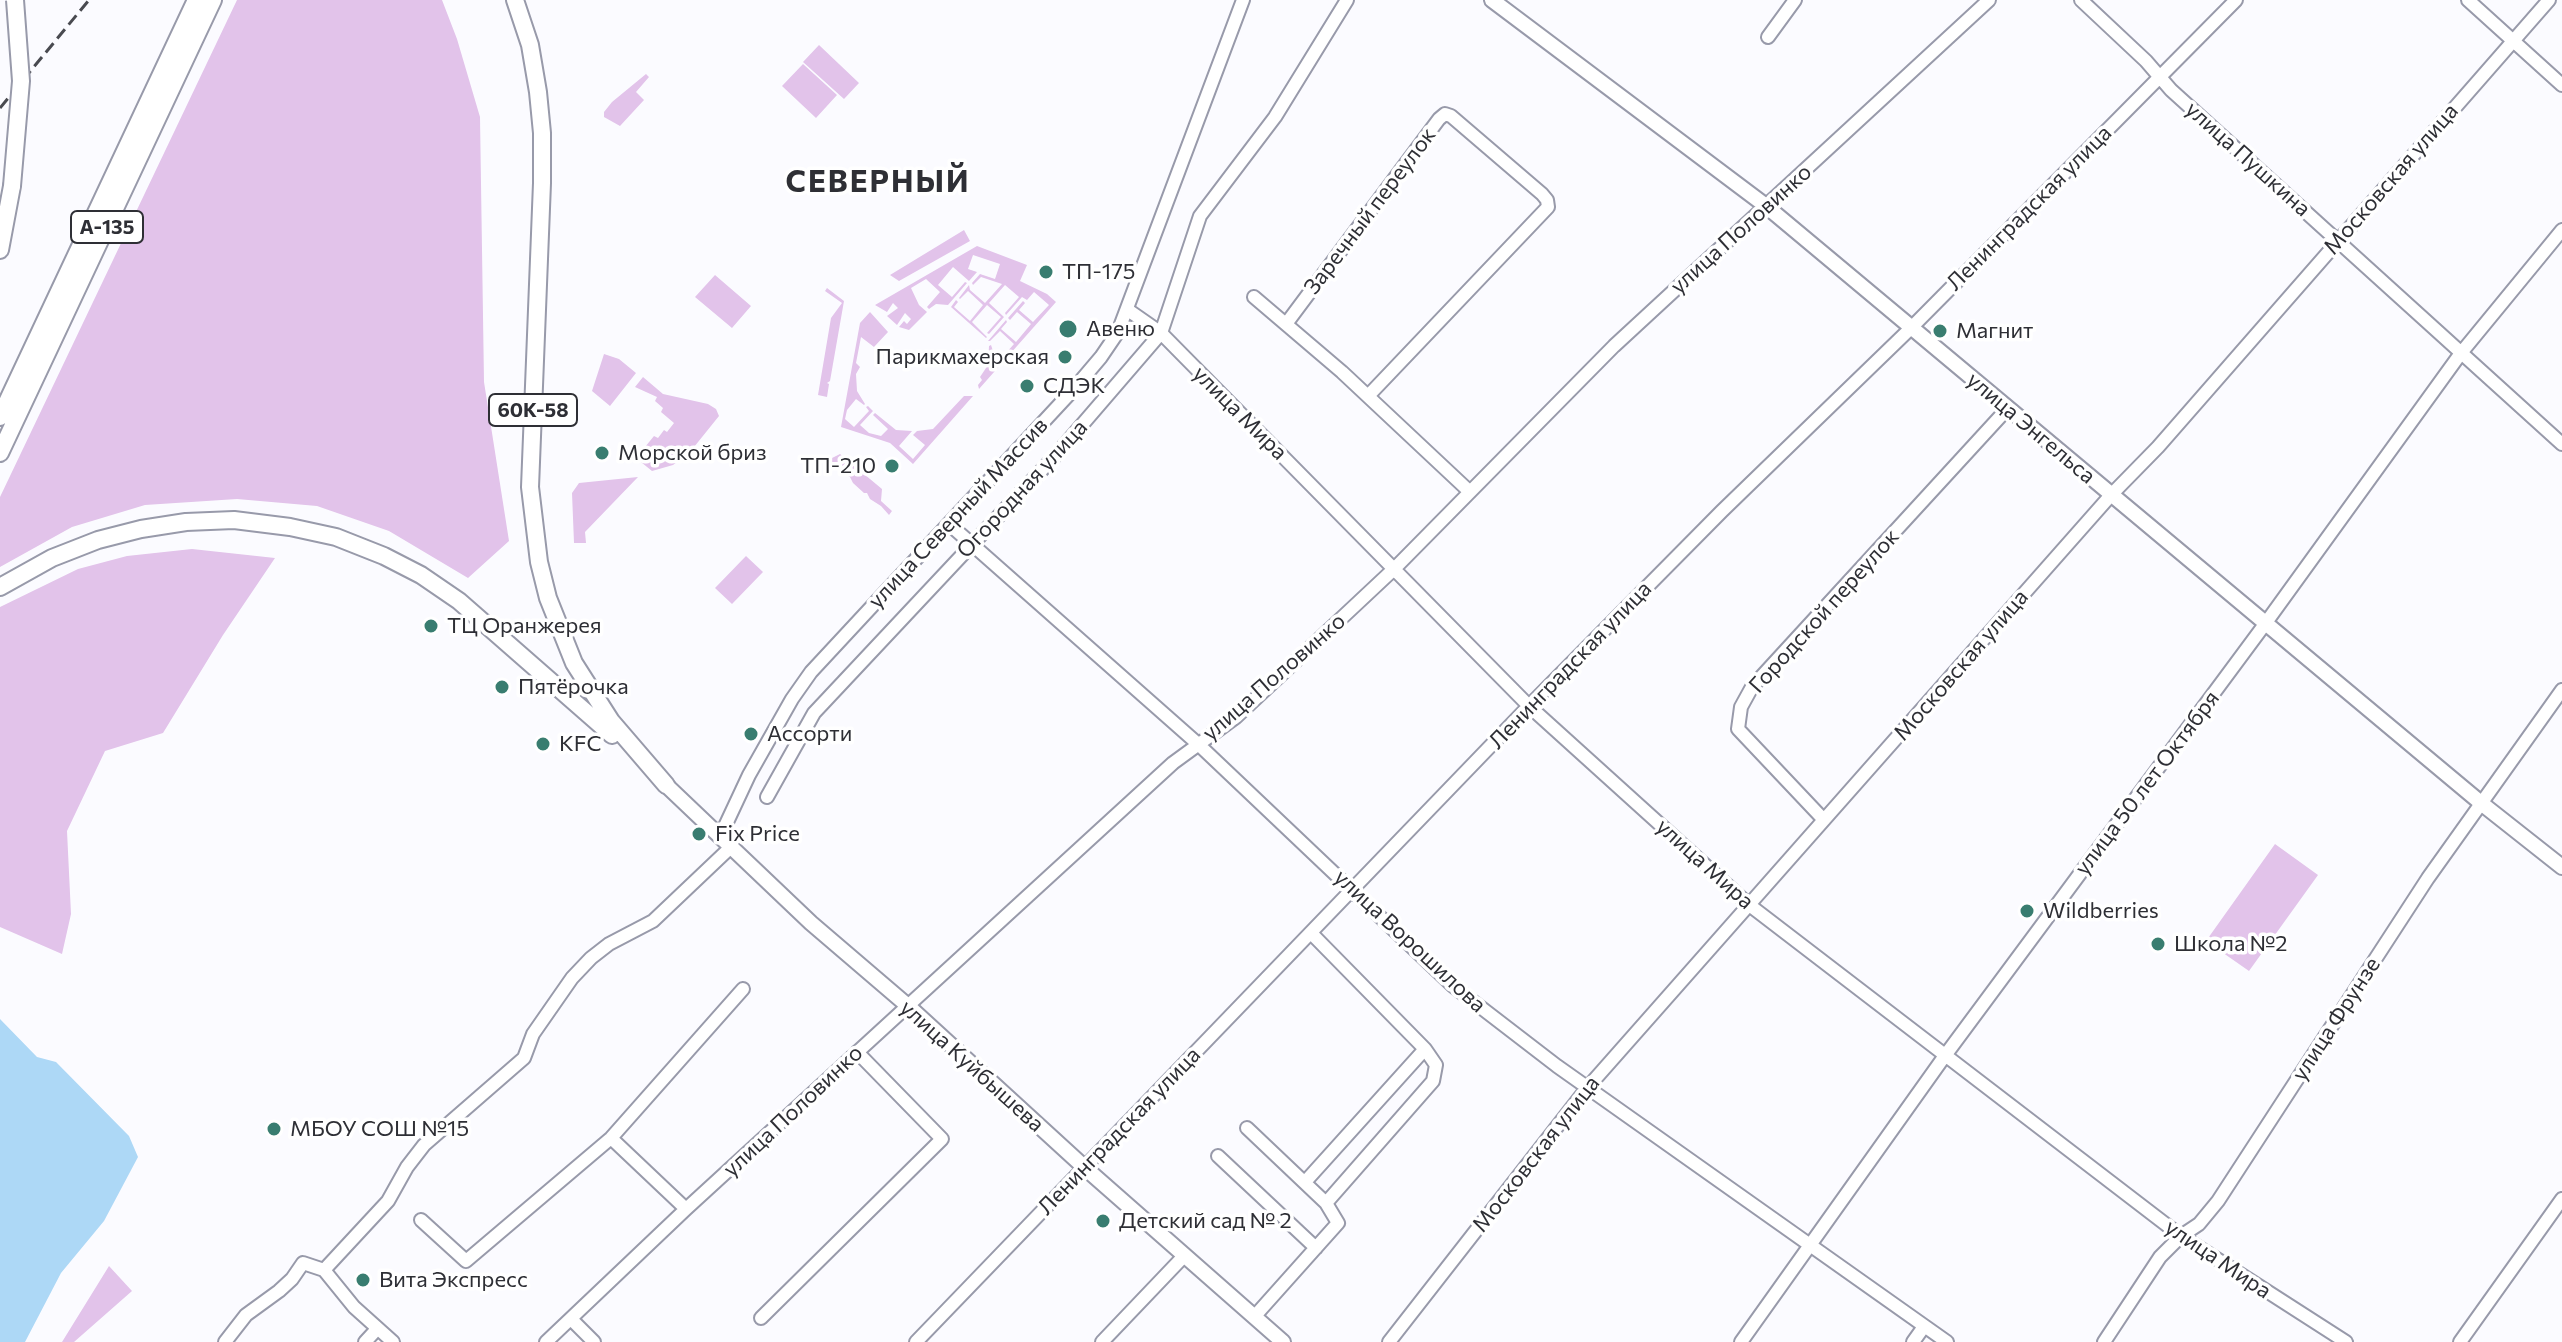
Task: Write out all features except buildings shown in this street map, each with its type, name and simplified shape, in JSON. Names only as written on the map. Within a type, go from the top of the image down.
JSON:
[{"type":"highway","points":[[0,250],[12,186],[21,81],[15,0]]},
{"type":"highway","points":[[0,417],[196,0]]},
{"type":"highway","name":"А-135","points":[[0,453],[213,0]]},
{"type":"highway","name":"60К-58","points":[[515,0],[530,45],[542,133],[530,487],[539,562],[548,598],[574,663],[611,721],[666,785]]},
{"type":"highway","points":[[0,587],[52,558],[98,540],[186,522],[234,520],[336,537],[421,575],[459,601],[666,785]]},
{"type":"main road","name":"улица Энгельса","points":[[1492,0],[1766,206],[2265,624],[2562,867]]},
{"type":"main road","name":"улица Куйбышева","points":[[666,785],[811,923],[1283,1342]]},
{"type":"street","name":"улица Северный Массив","points":[[726,842],[749,775],[797,692],[836,644],[1101,357],[1118,332],[1243,0]]},
{"type":"street","name":"Огородная улица","points":[[767,797],[814,713],[1056,455],[1161,333],[1200,216],[1275,117],[1347,0]]},
{"type":"street","points":[[1768,37],[1795,0]]},
{"type":"street","name":"улица Половинко","points":[[546,1342],[686,1209],[1161,774],[1236,717],[1395,568],[1614,346],[1989,0]]},
{"type":"street","name":"улица Пушкина","points":[[2081,0],[2183,101],[2562,444]]},
{"type":"street","name":"Ленинградская улица","points":[[916,1342],[1529,706],[1722,511],[1912,327],[2236,0]]},
{"type":"street","points":[[2468,0],[2562,85]]},
{"type":"street","name":"Московская улица","points":[[1389,1342],[1588,1087],[2111,495],[2158,447],[2549,0]]},
{"type":"street","name":"Заречный переулок","points":[[1286,324],[1445,114],[1542,194],[1548,207],[1368,396]]},
{"type":"street","name":"улица 50 лет Октября","points":[[1741,1342],[1944,1057],[2265,624],[2461,353],[2562,230]]},
{"type":"street","points":[[1254,297],[1368,396],[1470,492]]},
{"type":"street","name":"улица Мира","points":[[1128,310],[1161,333],[1529,706],[1748,904],[2181,1236],[2346,1342]]},
{"type":"street","name":"Городской переулок","points":[[1824,820],[1738,729],[1741,707],[1752,687],[2008,408]]},
{"type":"street","name":"улица Ворошилова","points":[[949,524],[1198,744],[1453,986],[1588,1087],[1923,1328],[1947,1342]]},
{"type":"street","name":"улица Фрунзе","points":[[2104,1342],[2160,1257],[2181,1236],[2199,1224],[2218,1201],[2428,878],[2562,690]]},
{"type":"street","points":[[324,1270],[388,1201],[407,1167],[424,1145],[524,1058],[539,1025],[572,978],[609,944],[653,921],[726,842]]},
{"type":"street","points":[[1311,933],[1425,1049],[1436,1065],[1433,1081],[1326,1203]]},
{"type":"street","points":[[421,1220],[466,1261],[611,1138],[743,989]]},
{"type":"street","points":[[1305,1182],[1425,1049]]},
{"type":"street","points":[[761,1318],[942,1139],[857,1052]]},
{"type":"street","points":[[1247,1128],[1326,1203],[1338,1223],[1254,1317]]},
{"type":"street","points":[[611,1138],[686,1209]]},
{"type":"street","points":[[1218,1156],[1316,1248]]},
{"type":"street","points":[[2460,1342],[2562,1199]]},
{"type":"street","points":[[1102,1342],[1184,1256]]},
{"type":"street","points":[[225,1342],[246,1315],[292,1279],[303,1263],[324,1270],[354,1307],[393,1342]]},
{"type":"street","points":[[571,1319],[594,1342]]},
{"type":"street","points":[[1913,1342],[1923,1328]]},
{"type":"street","points":[[365,1342],[377,1329]]},
{"type":"shaded area","points":[[237,0],[442,0],[480,117],[484,382],[509,541],[468,578],[389,531],[317,506],[237,499],[145,505],[72,527],[0,567],[0,497]]},
{"type":"shaded area","points":[[819,45],[859,83],[844,99],[803,62]]},
{"type":"shaded area","points":[[803,64],[837,95],[816,118],[782,86]]},
{"type":"shaded area","points":[[646,74],[649,77],[636,92],[644,100],[620,126],[604,117],[612,102]]},
{"type":"shaded area","points":[[964,230],[970,241],[899,281],[890,275]]},
{"type":"shaded area","points":[[977,246],[1027,265],[1020,281],[1056,302],[979,389],[980,377],[988,365],[989,346],[997,363],[1014,344],[1000,331],[988,341],[1006,320],[1001,329],[1016,342],[1031,324],[1017,312],[1010,320],[1008,318],[1023,301],[1025,303],[1019,310],[1033,322],[1049,305],[1034,292],[1027,300],[1022,297],[1006,315],[1019,297],[1005,285],[989,303],[1004,317],[989,334],[1001,317],[987,305],[972,322],[986,338],[951,307],[956,300],[958,302],[954,307],[970,321],[983,305],[968,291],[959,298],[969,285],[970,290],[985,303],[1002,284],[981,277],[972,283],[980,274],[995,279],[1000,264],[973,255],[968,269],[977,272],[969,281],[953,267],[938,285],[952,297],[967,283],[948,305],[927,307],[940,292],[926,279],[911,288],[919,305],[927,312],[909,330],[899,327],[911,319],[905,313],[897,325],[887,316],[898,308],[893,303],[887,312],[875,305]]},
{"type":"shaded area","points":[[715,275],[751,306],[732,328],[695,297]]},
{"type":"shaded area","points":[[827,288],[844,301],[830,381],[827,383],[827,397],[818,395],[831,318],[842,303],[825,291]]},
{"type":"shaded area","points":[[870,312],[888,332],[874,347],[861,337],[856,363],[860,367],[856,374],[857,391],[865,404],[856,399],[847,410],[845,419],[854,427],[869,411],[868,406],[873,411],[860,425],[869,433],[881,436],[888,429],[873,415],[875,413],[896,430],[912,431],[899,446],[913,459],[925,445],[913,435],[917,431],[933,429],[964,396],[973,396],[913,464],[890,443],[841,427],[860,323]]},
{"type":"shaded area","points":[[604,354],[619,359],[636,373],[610,406],[592,391]]},
{"type":"shaded area","points":[[643,377],[663,394],[708,404],[716,409],[719,416],[690,452],[673,465],[652,471],[636,458],[654,436],[658,438],[674,423],[661,412],[663,408],[655,401],[657,397],[635,387]]},
{"type":"shaded area","points":[[840,454],[882,489],[881,501],[892,511],[889,515],[842,473],[842,469],[828,460]]},
{"type":"shaded area","points":[[638,477],[585,532],[586,543],[574,543],[572,493],[579,483]]},
{"type":"shaded area","points":[[192,549],[275,558],[163,733],[105,751],[67,831],[71,914],[62,954],[0,927],[0,607],[78,569],[127,556]]},
{"type":"shaded area","points":[[746,556],[763,572],[732,604],[715,588]]},
{"type":"shaded area","points":[[2275,844],[2318,875],[2249,971],[2206,941]]},
{"type":"shaded area","points":[[109,1266],[132,1291],[74,1342],[62,1342]]},
{"type":"water","points":[[0,1019],[37,1057],[56,1062],[129,1136],[138,1157],[104,1221],[61,1273],[25,1342],[0,1342]]},
{"type":"railway","points":[[0,108],[89,0]]},
{"type":"place","name":"ТП-175","points":[[1046,272]]},
{"type":"place","name":"Авеню","points":[[1068,329]]},
{"type":"place","name":"Магнит","points":[[1940,331]]},
{"type":"place","name":"Парикмахерская","points":[[1065,357]]},
{"type":"place","name":"СДЭК","points":[[1027,386]]},
{"type":"place","name":"Морской бриз","points":[[602,453]]},
{"type":"place","name":"ТП-210","points":[[892,466]]},
{"type":"place","name":"ТЦ Оранжерея","points":[[431,626]]},
{"type":"place","name":"Пятёрочка","points":[[502,687]]},
{"type":"place","name":"Ассорти","points":[[751,734]]},
{"type":"place","name":"KFC","points":[[543,744]]},
{"type":"place","name":"Fix Price","points":[[699,834]]},
{"type":"place","name":"Wildberries","points":[[2027,911]]},
{"type":"place","name":"Школа №2","points":[[2158,944]]},
{"type":"place","name":"МБОУ СОШ №15","points":[[274,1129]]},
{"type":"place","name":"Детский сад № 2","points":[[1103,1221]]},
{"type":"place","name":"Вита Экспресс","points":[[363,1280]]},
{"type":"district","name":"СЕВЕРНЫЙ","points":[[878,182]]}]
